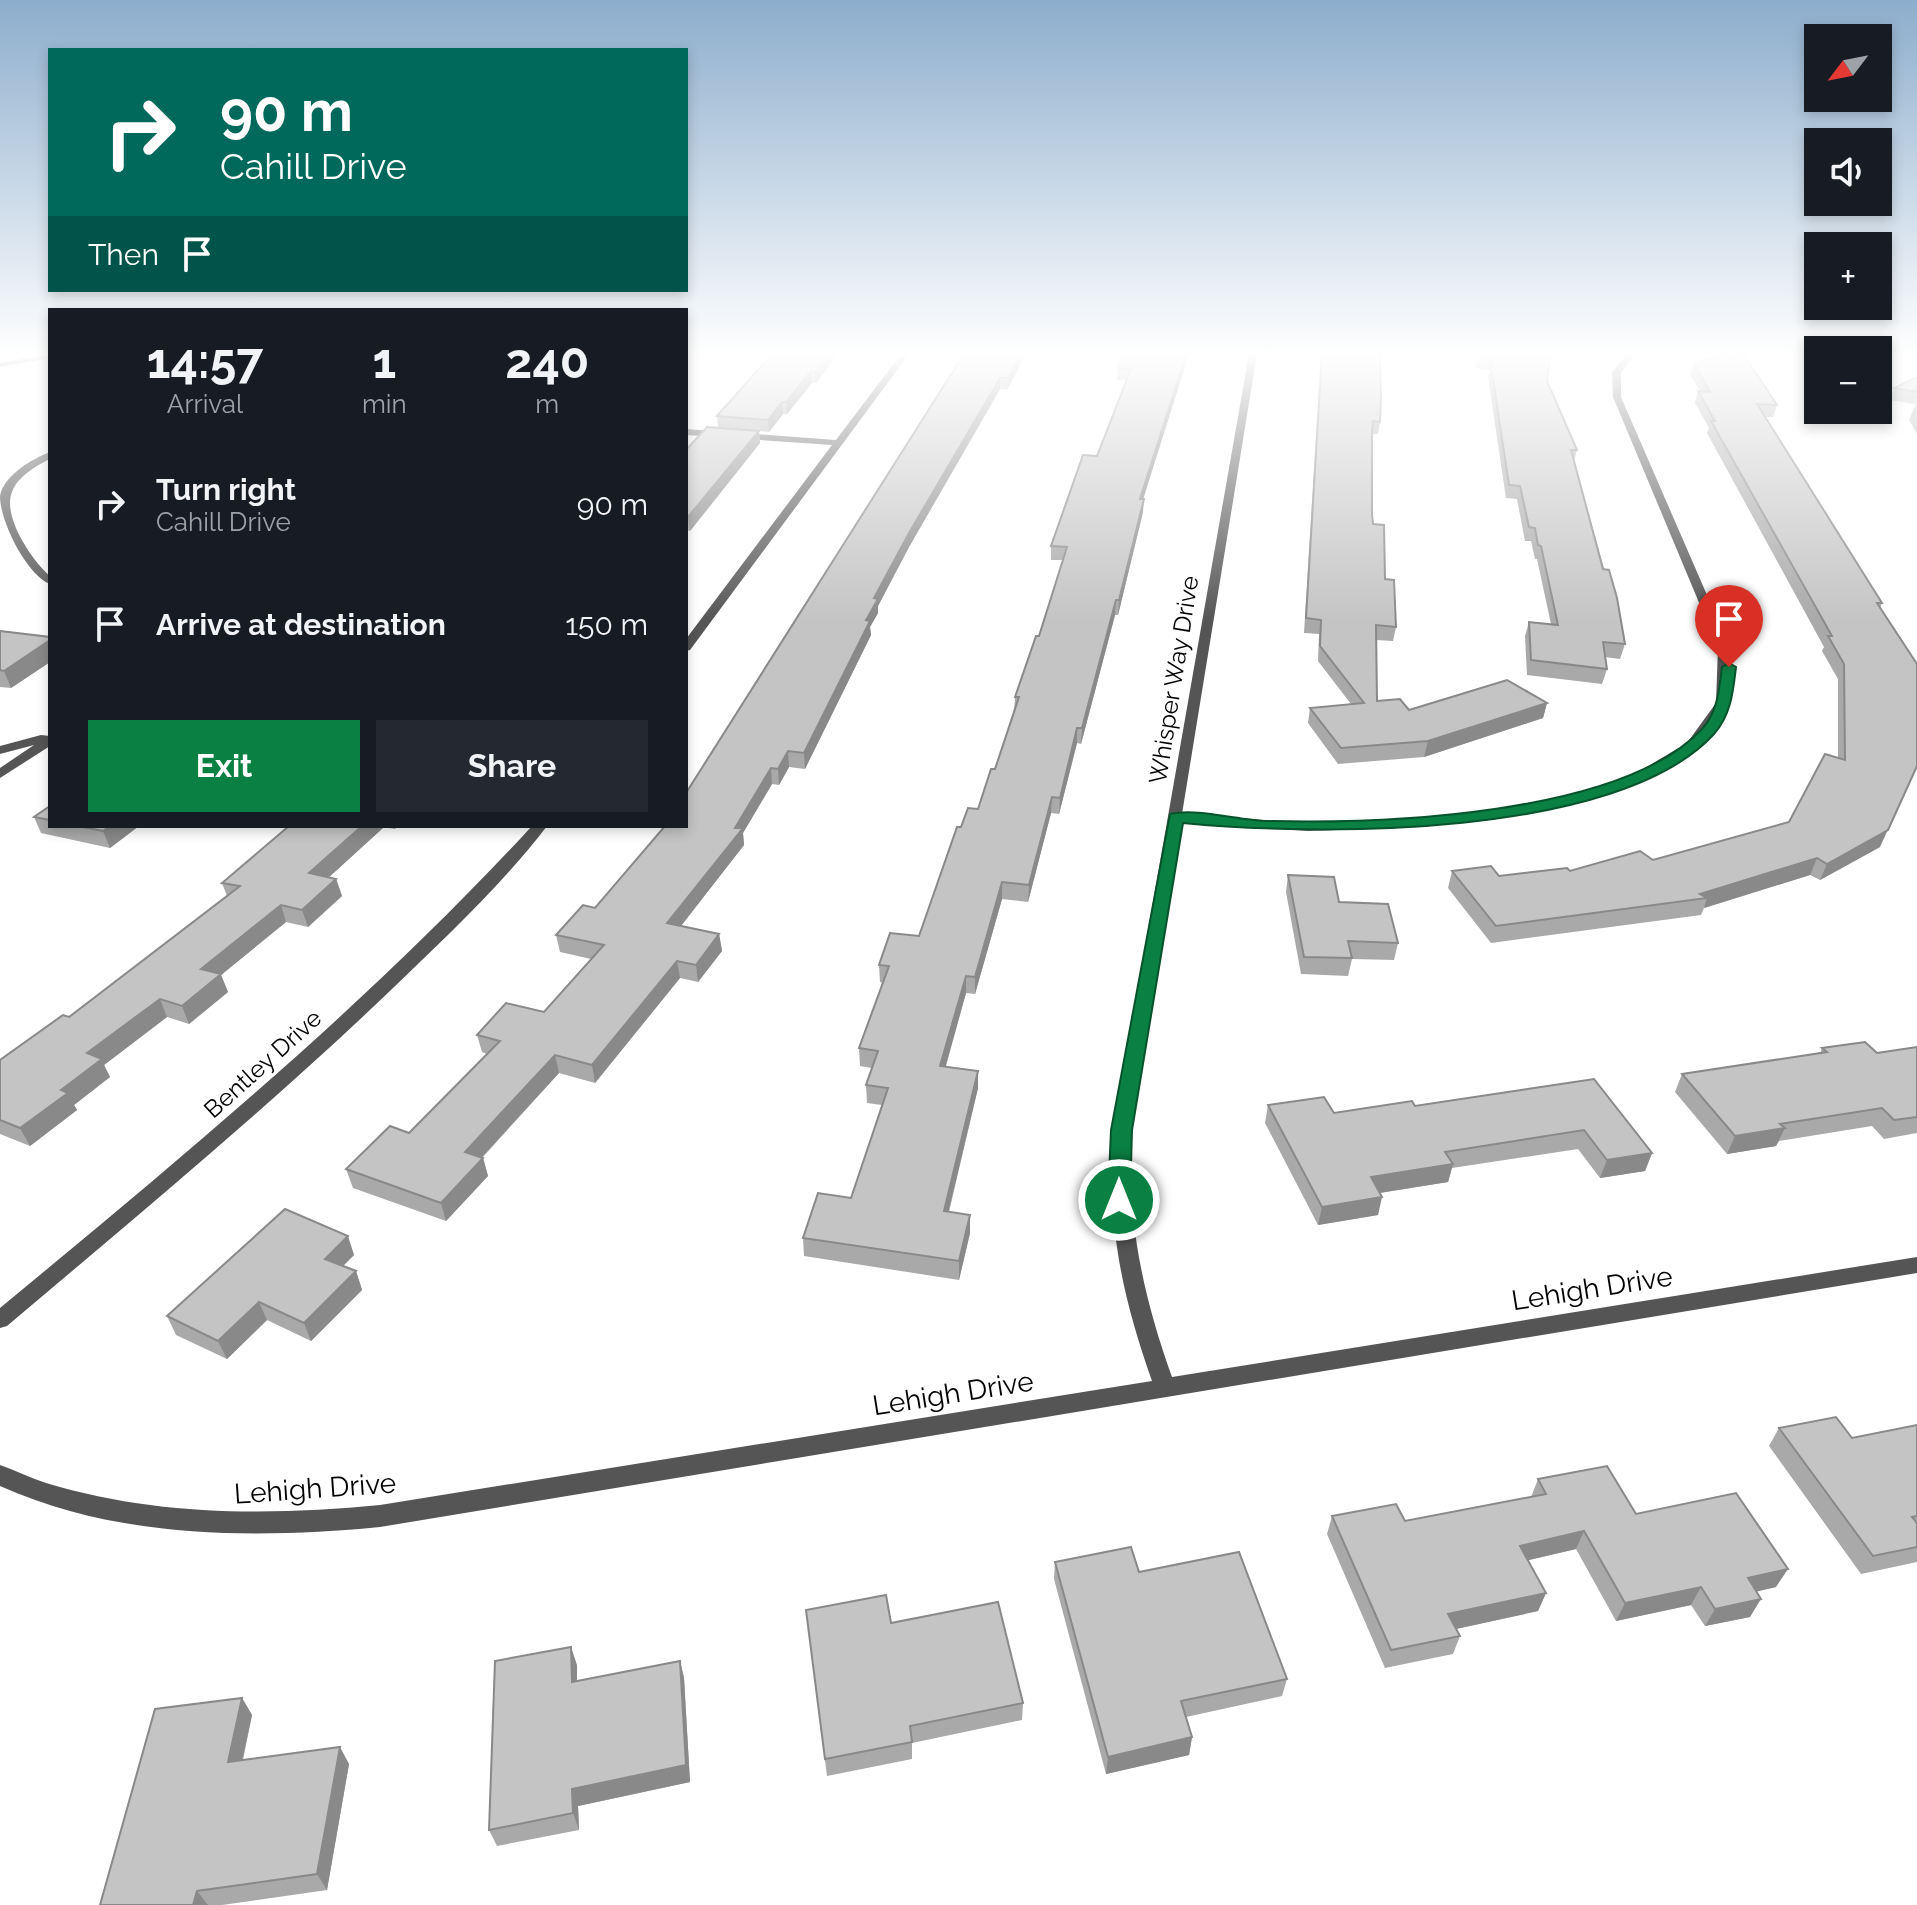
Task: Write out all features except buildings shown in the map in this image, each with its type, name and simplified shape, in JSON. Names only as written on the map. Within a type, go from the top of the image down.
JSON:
[{"type":"street","points":[[688,644],[837,443]]},
{"type":"street","name":"Whisper Way Drive","points":[[1165,1388],[1129,1275],[1120,1225],[1118,1175],[1122,1130],[1238,443]]},
{"type":"street","points":[[1175,818],[1263,826],[1334,827],[1415,822],[1518,810],[1616,788],[1654,771],[1688,749],[1709,730],[1724,707],[1729,667],[1724,648],[1637,443]]},
{"type":"street","points":[[48,456],[19,476],[6,492],[4,500],[5,512],[25,555],[48,580]]},
{"type":"street","points":[[0,750],[48,738]]},
{"type":"street","points":[[0,774],[48,739]]},
{"type":"street","name":"Bentley Drive","points":[[0,1320],[246,1113],[386,985],[499,873],[538,828]]},
{"type":"street","name":"Lehigh Drive","points":[[0,1475],[64,1499],[117,1511],[212,1524],[311,1523],[475,1502],[1917,1265]]},
{"type":"route","points":[[1119,1200],[1122,1130],[1175,818],[1263,826],[1361,826],[1566,802],[1616,788],[1654,771],[1688,749],[1709,730],[1724,707],[1729,667]]}]
